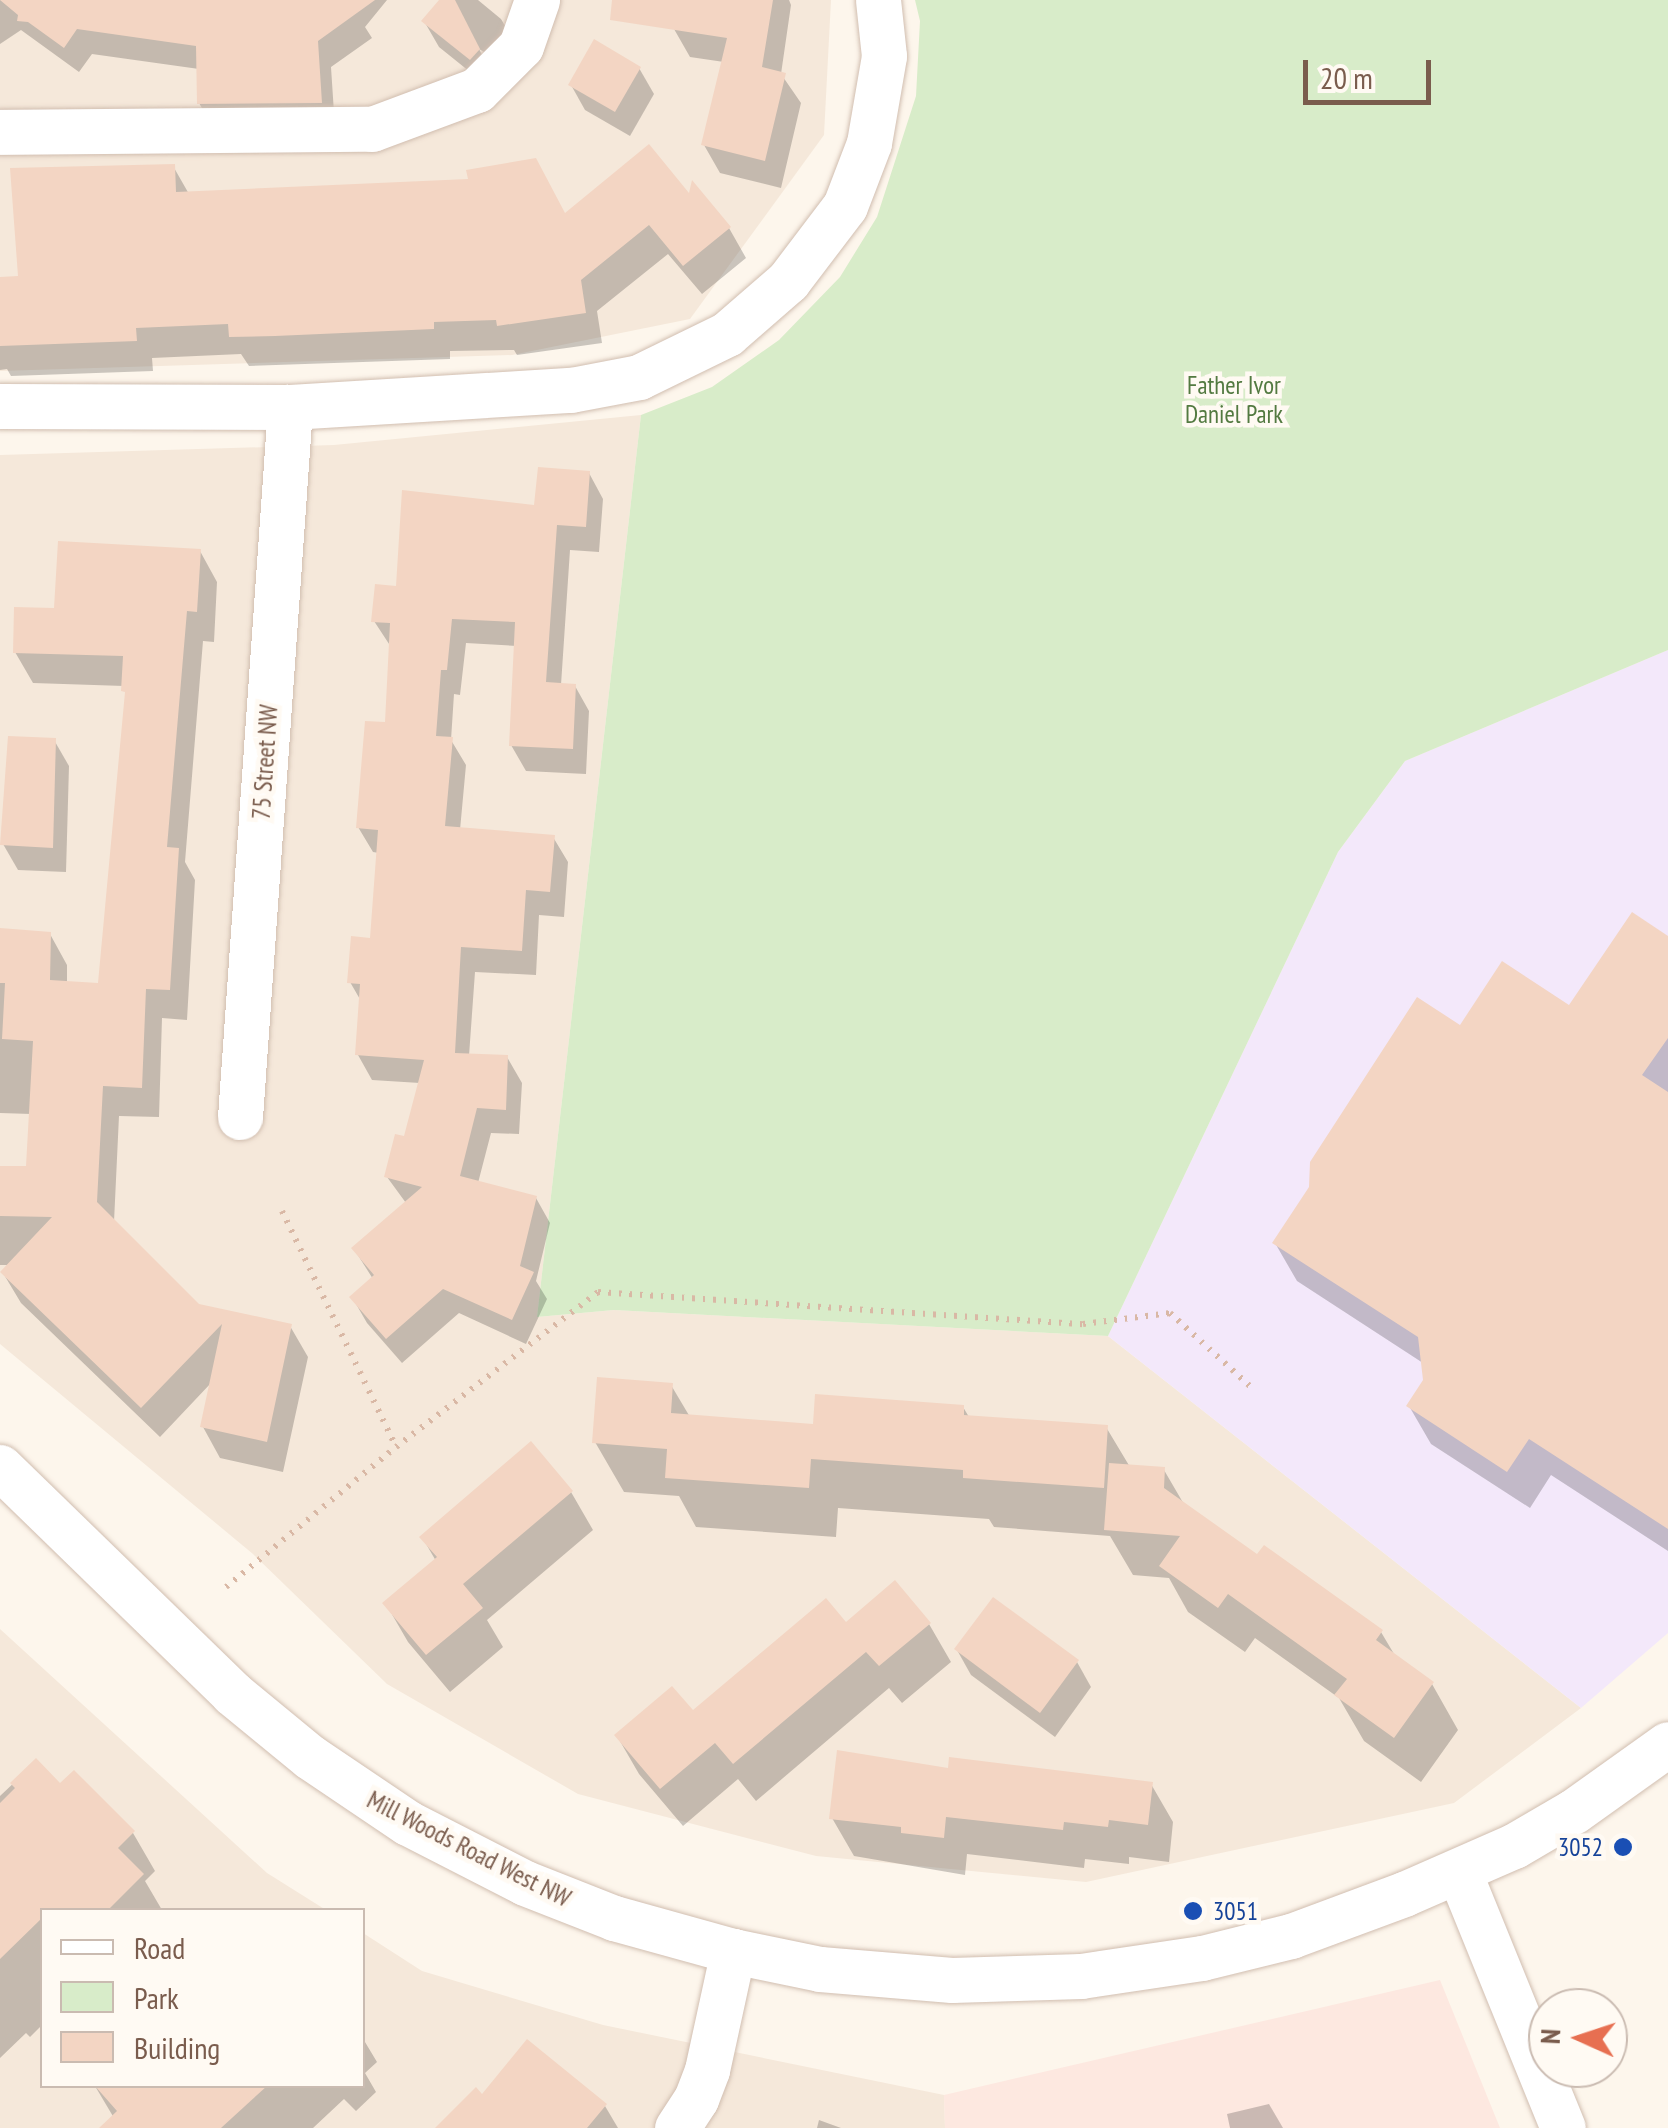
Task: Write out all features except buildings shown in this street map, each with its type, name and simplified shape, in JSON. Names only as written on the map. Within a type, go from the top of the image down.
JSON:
[{"type":"street","points":[[0,132],[372,129],[477,90],[522,46],[537,0]]},
{"type":"street","points":[[0,406],[290,407],[571,390],[639,378],[727,334],[788,280],[845,206],[869,143],[884,56],[878,0]]},
{"type":"street","name":"75 Street NW","points":[[240,1117],[290,407]]},
{"type":"street","name":"Mill Woods Road West NW","points":[[0,1468],[232,1693],[359,1793],[408,1823],[566,1901],[733,1951],[820,1968],[952,1980],[1130,1971],[1291,1936],[1460,1872],[1574,1810],[1668,1744]]},
{"type":"street","points":[[1460,1872],[1563,2128]]},
{"type":"street","points":[[677,2128],[696,2098],[707,2070],[733,1951]]},
{"type":"path","points":[[282,1212],[396,1448]]},
{"type":"path","points":[[226,1587],[396,1448],[598,1292],[1083,1324],[1170,1313],[1251,1387]]},
{"type":"shaded area","points":[[0,0],[831,0],[824,135],[690,319],[512,355],[0,371]]},
{"type":"shaded area","points":[[641,415],[537,1317],[614,1310],[1108,1336],[1581,1708],[1454,1803],[1086,1882],[816,1856],[578,1794],[387,1684],[253,1554],[0,1344],[0,455],[334,445]]},
{"type":"shaded area","points":[[1668,650],[1668,1633],[1581,1708],[1108,1336],[1338,852],[1405,761]]},
{"type":"shaded area","points":[[0,1629],[267,1873],[323,1908],[40,1908],[40,2088],[365,2088],[365,1934],[422,1971],[603,2025],[944,2095],[945,2128],[0,2128]]},
{"type":"shaded area","points":[[1440,1980],[1500,2128],[945,2128],[944,2095]]},
{"type":"green space","name":"Father Ivor Daniel Park","points":[[915,0],[1668,0],[1668,650],[1405,761],[1338,852],[1108,1336],[614,1310],[537,1317],[641,415],[712,387],[779,340],[840,277],[877,217],[916,96],[920,21]]},
{"type":"place","name":"3052","points":[[1623,1847]]},
{"type":"place","name":"3051","points":[[1193,1911]]}]
